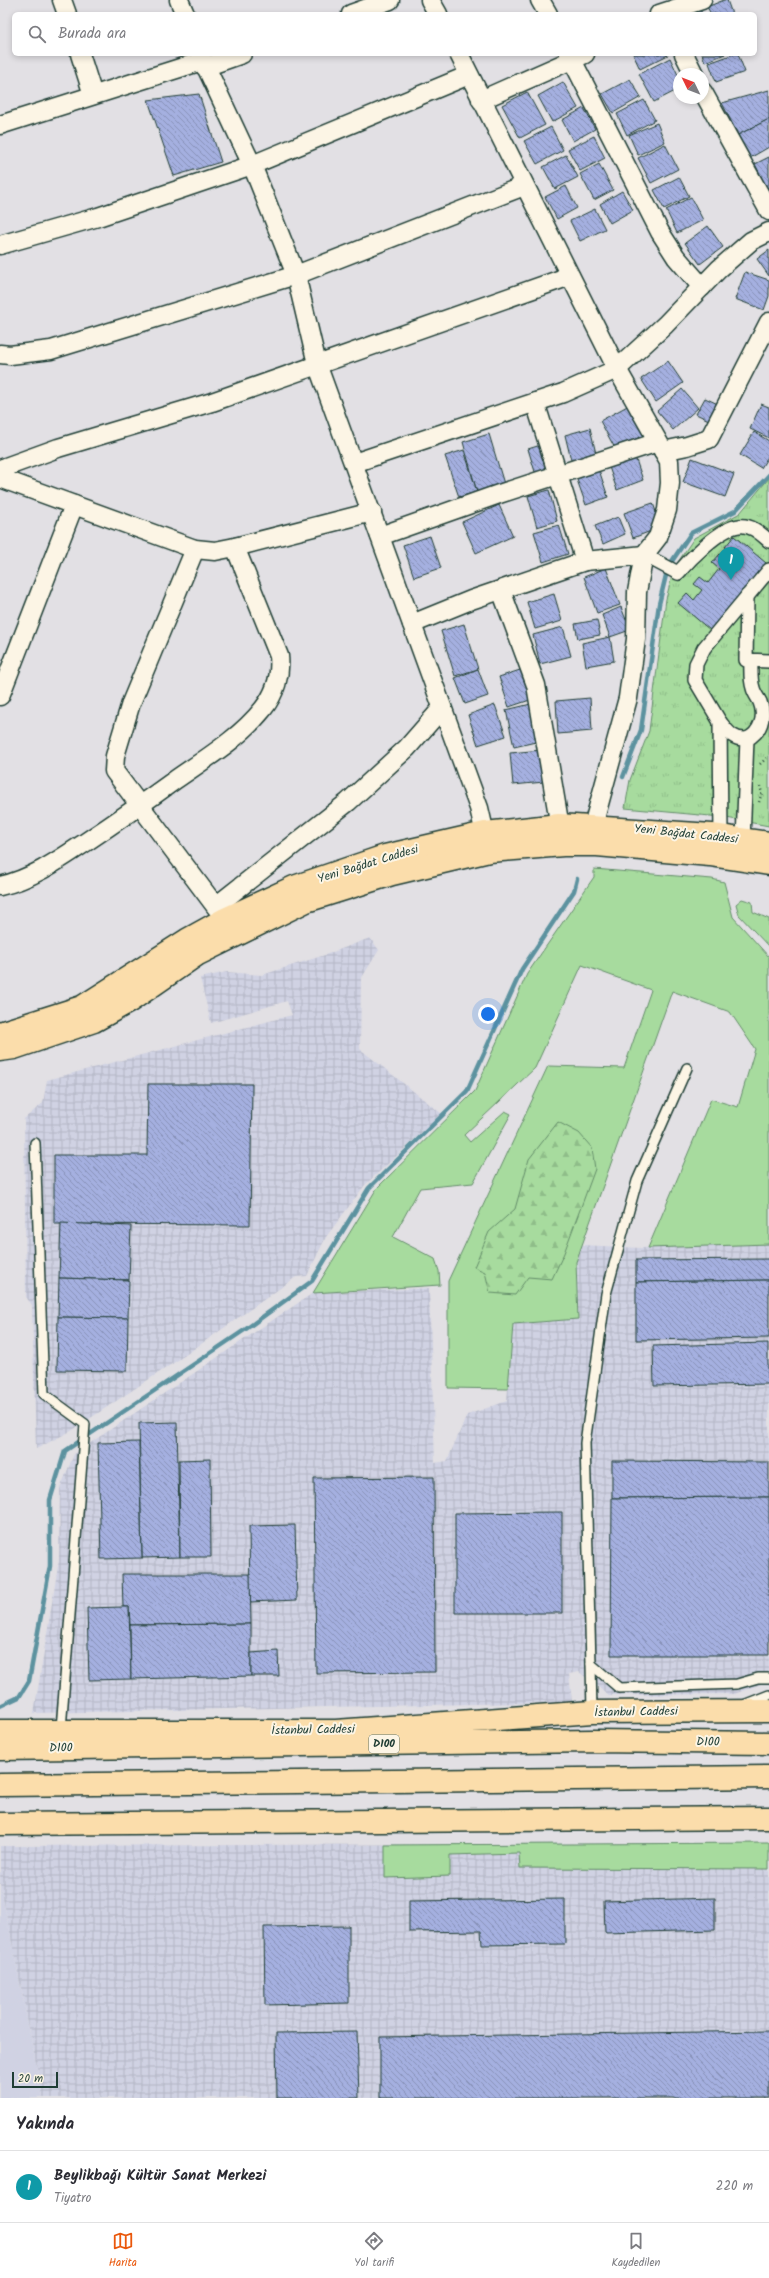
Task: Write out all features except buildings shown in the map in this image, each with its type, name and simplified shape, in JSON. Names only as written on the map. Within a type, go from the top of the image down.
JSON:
[{"type":"main road","name":"Yeni Bağdat Caddesi","points":[[0,1032],[82,1007],[187,940],[221,912],[385,856],[487,842],[561,835],[593,826],[721,837],[769,843]]},
{"type":"main road","name":"Yeni Bağdat Caddesi","points":[[561,835],[597,845],[703,854],[769,864]]},
{"type":"main road","name":"Yeni Bağdat Caddesi","points":[[0,1050],[14,1048],[94,1021],[130,1001],[198,954],[306,901],[487,842]]},
{"type":"main road","name":"İstanbul Caddesi","points":[[0,1730],[336,1731],[592,1712],[769,1711]]},
{"type":"main road","points":[[26,1749],[230,1731]]},
{"type":"main road","name":"D100","points":[[0,1749],[593,1741],[769,1743]]},
{"type":"main road","points":[[0,1785],[769,1778]]},
{"type":"main road","points":[[0,1824],[769,1818]]},
{"type":"street","points":[[62,0],[66,12]]},
{"type":"street","points":[[179,0],[184,12]]},
{"type":"street","points":[[357,12],[390,0]]},
{"type":"street","points":[[430,0],[437,12]]},
{"type":"street","points":[[540,0],[547,12]]},
{"type":"street","points":[[660,10],[702,0]]},
{"type":"street","points":[[81,56],[93,95]]},
{"type":"street","points":[[0,125],[202,61],[231,56]]},
{"type":"street","points":[[460,56],[617,369],[669,461],[670,483],[667,510],[658,537],[644,555],[638,592],[636,639],[628,698],[593,826]]},
{"type":"street","points":[[481,100],[575,56],[660,232],[676,256],[702,287]]},
{"type":"street","points":[[685,56],[691,68]]},
{"type":"street","points":[[202,61],[252,165],[296,274],[317,364],[479,808],[487,842]]},
{"type":"street","points":[[0,245],[98,217],[252,165],[469,75]]},
{"type":"street","points":[[709,103],[769,211]]},
{"type":"street","points":[[0,354],[10,355],[51,350],[296,274],[524,186]]},
{"type":"street","points":[[354,463],[563,392],[617,369],[665,325],[702,287],[751,241],[769,232]]},
{"type":"street","points":[[0,468],[58,448],[212,402],[570,276]]},
{"type":"street","points":[[380,536],[558,475],[660,446],[687,446],[709,439],[769,322]]},
{"type":"street","points":[[535,402],[585,561]]},
{"type":"street","points":[[0,478],[195,549],[215,551],[372,512]]},
{"type":"street","points":[[0,696],[74,505]]},
{"type":"street","points":[[412,624],[501,590],[585,561],[644,555],[678,573],[704,548],[736,527],[748,527],[769,541]]},
{"type":"street","points":[[0,886],[33,876],[139,806],[244,729],[263,709],[275,689],[280,670],[279,656],[235,547]]},
{"type":"street","points":[[195,549],[131,703],[115,756],[114,770],[139,806],[221,912],[348,802],[407,748],[442,708]]},
{"type":"street","points":[[752,660],[751,676],[753,689],[761,704],[762,718],[759,730],[746,739],[739,740],[731,735],[720,722],[695,680],[696,664],[704,648],[769,570]]},
{"type":"street","points":[[501,590],[536,685],[561,835]]},
{"type":"street","points":[[747,596],[746,660],[769,661]]},
{"type":"street","points":[[720,722],[721,837]]},
{"type":"street","points":[[743,840],[746,739]]},
{"type":"lane","points":[[592,1712],[585,1443],[606,1294],[637,1181],[687,1068]]},
{"type":"lane","points":[[35,1143],[44,1394],[85,1424],[61,1729]]},
{"type":"lane","points":[[591,1664],[619,1688],[737,1684],[758,1678],[769,1678]]},
{"type":"lane","points":[[726,1711],[769,1695]]},
{"type":"shaded area","points":[[370,938],[379,950],[361,979],[360,1049],[442,1114],[365,1185],[326,1237],[307,1276],[296,1277],[184,1356],[71,1431],[36,1449],[32,1305],[26,1297],[24,1119],[43,1103],[47,1080],[292,1015],[287,1001],[211,1023],[200,978],[227,972],[262,975],[328,954]]},
{"type":"shaded area","points":[[769,1244],[769,1684],[761,1684],[734,1694],[609,1695],[579,1672],[569,1674],[572,1702],[34,1713],[59,1560],[60,1489],[74,1454],[313,1293],[429,1288],[435,1463],[447,1461],[467,1415],[507,1401],[513,1324],[578,1319],[576,1262],[582,1245],[641,1248]]},
{"type":"shaded area","points":[[769,1843],[769,2098],[43,2098],[0,1883],[0,1846]]},
{"type":"shaded area","points":[[0,1883],[43,2098],[0,2098]]},
{"type":"green space","points":[[769,478],[769,826],[721,817],[625,808],[630,780],[649,731],[666,599],[674,568],[694,538],[740,513]]},
{"type":"green space","points":[[594,869],[712,879],[724,882],[733,917],[769,957],[769,1244],[648,1248],[711,1099],[738,1107],[755,1049],[730,1012],[672,991],[576,1262],[578,1319],[513,1324],[508,1389],[448,1388],[448,1281],[548,1066],[624,1068],[651,990],[582,965],[535,1068],[464,1135],[470,1142],[505,1111],[511,1114],[473,1183],[420,1188],[393,1237],[435,1259],[439,1271],[440,1285],[313,1293],[377,1188],[475,1091],[527,974],[594,877]]},
{"type":"green space","points":[[742,899],[752,902],[753,912],[769,919],[769,947],[739,915],[736,904]]},
{"type":"green space","points":[[558,1122],[579,1133],[592,1148],[595,1169],[564,1253],[552,1279],[528,1277],[515,1295],[490,1293],[485,1272],[474,1267],[489,1232],[515,1209],[529,1159]]},
{"type":"green space","points":[[769,1843],[769,1869],[520,1868],[519,1853],[450,1855],[450,1876],[385,1878],[385,1845]]},
{"type":"waterway","points":[[623,777],[641,730],[659,604],[668,567],[691,533],[735,511],[769,475]]},
{"type":"waterway","points":[[0,1706],[19,1697],[29,1681],[50,1566],[50,1500],[65,1451],[246,1329],[312,1281],[369,1188],[467,1091],[522,969],[574,891],[577,879]]},
{"type":"place","name":"Beylikbağı Kültür Sanat Merkezi","points":[[731,580]]}]
